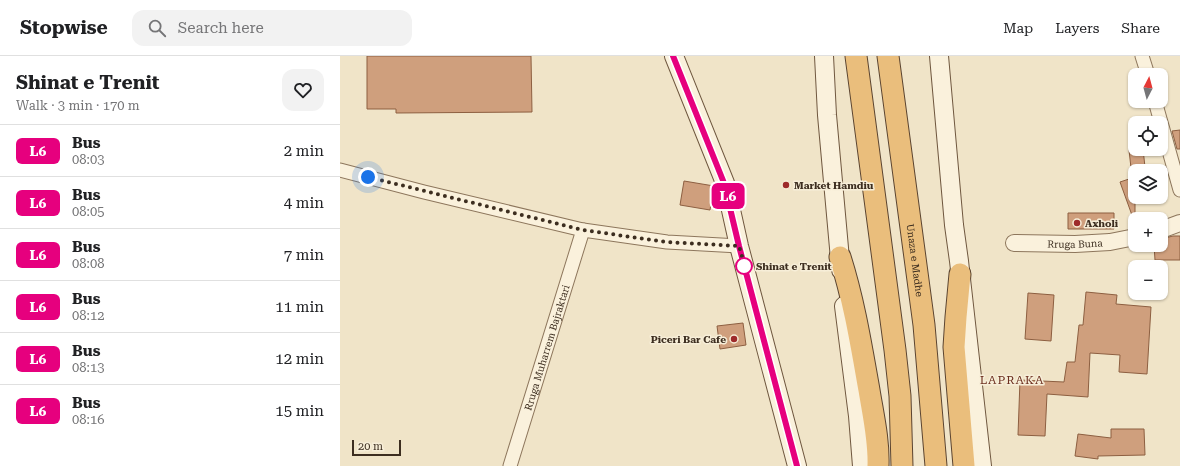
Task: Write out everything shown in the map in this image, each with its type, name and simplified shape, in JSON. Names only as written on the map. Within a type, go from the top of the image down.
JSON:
[{"type":"highway","points":[[856,56],[895,350],[900,396],[902,466]]},
{"type":"highway","name":"Unaza e Madhe","points":[[888,56],[924,325],[936,466]]},
{"type":"highway","points":[[840,258],[858,328],[876,430],[878,466]]},
{"type":"highway","points":[[960,274],[954,347],[964,466]]},
{"type":"main road","points":[[674,56],[724,183],[739,246],[797,466]]},
{"type":"main road","points":[[824,56],[827,115],[844,302],[858,416],[862,466]]},
{"type":"main road","points":[[939,56],[954,226],[982,466]]},
{"type":"street","points":[[1142,56],[1146,68]]},
{"type":"street","points":[[1157,108],[1180,190]]},
{"type":"street","points":[[340,170],[583,230],[666,242],[739,246]]},
{"type":"street","points":[[1168,227],[1180,223]]},
{"type":"street","name":"Rruga Muharrem Bajraktari","points":[[510,466],[583,230]]},
{"type":"street","name":"Rruga Buna","points":[[1014,244],[1075,244],[1110,242],[1128,238]]},
{"type":"building","points":[[367,56],[531,56],[532,112],[396,113],[396,109],[367,109]]},
{"type":"building","points":[[1180,130],[1180,149],[1177,149],[1172,131]]},
{"type":"building","points":[[1130,156],[1144,156],[1145,164],[1131,164]]},
{"type":"building","points":[[1128,179],[1128,204],[1135,204],[1135,212],[1131,212],[1120,182]]},
{"type":"building","points":[[684,181],[714,186],[710,210],[680,205]]},
{"type":"building","points":[[1068,213],[1114,213],[1114,229],[1068,229]]},
{"type":"building","points":[[1180,236],[1180,260],[1155,260],[1154,252],[1168,252],[1168,237]]},
{"type":"building","points":[[1086,292],[1117,295],[1116,304],[1151,307],[1147,374],[1119,372],[1120,355],[1090,353],[1088,397],[1047,394],[1045,436],[1018,435],[1020,380],[1064,382],[1067,362],[1075,362],[1079,325],[1083,325]]},
{"type":"building","points":[[1028,293],[1054,295],[1051,341],[1025,339]]},
{"type":"building","points":[[743,323],[746,345],[720,349],[717,326]]},
{"type":"building","points":[[1111,429],[1144,429],[1145,455],[1098,456],[1098,459],[1075,456],[1078,434],[1111,438]]},
{"type":"bus line","name":"L6","points":[[673,56],[724,183],[733,215],[739,246],[797,466]]},
{"type":"place","name":"Market Hamdiu","points":[[786,185]]},
{"type":"place","name":"Axholi","points":[[1077,223]]},
{"type":"place","name":"Shinat e Trenit","points":[[744,266]]},
{"type":"place","name":"Piceri Bar Cafe","points":[[734,339]]},
{"type":"district","name":"LAPRAKA","points":[[1012,380]]},
{"type":"route","points":[[368,177],[583,230],[666,242],[739,246],[746,270],[744,266]]}]
